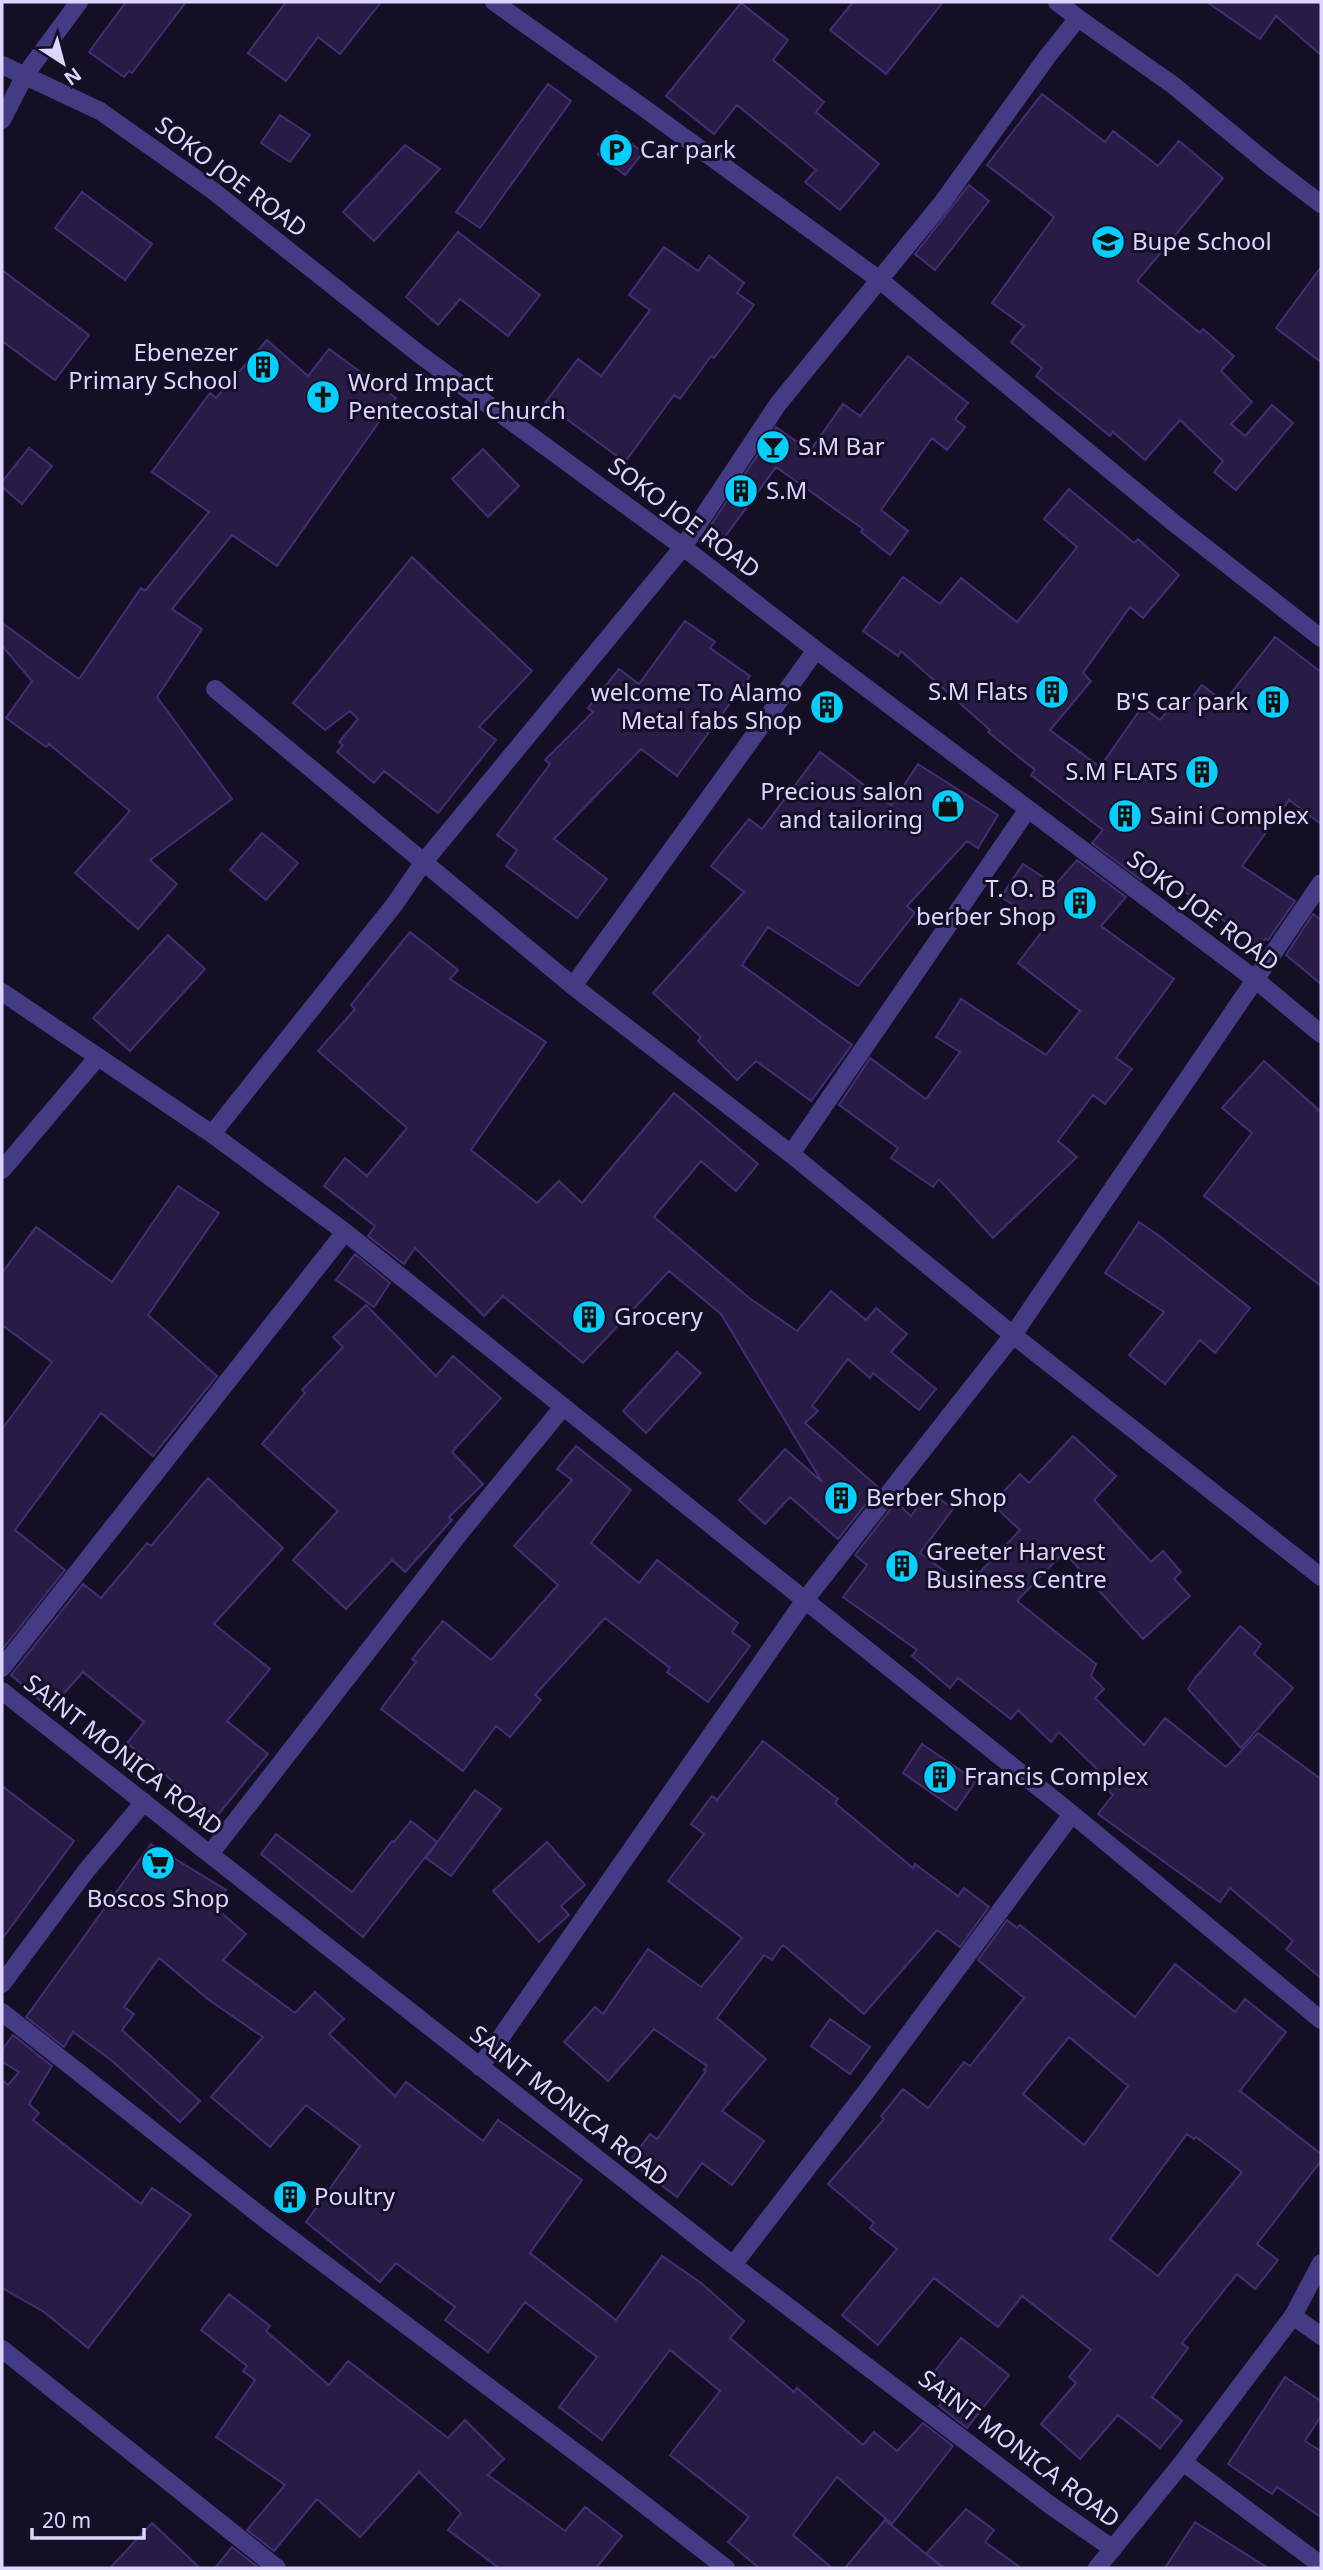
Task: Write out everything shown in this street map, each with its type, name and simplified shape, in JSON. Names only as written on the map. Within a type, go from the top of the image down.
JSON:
[{"type":"street","points":[[2,120],[25,75],[79,2]]},
{"type":"street","points":[[494,2],[881,281],[1174,523],[1321,638]]},
{"type":"street","points":[[1057,2],[1173,85],[1321,204]]},
{"type":"street","points":[[212,1134],[394,905],[423,863],[683,547],[778,404],[943,203],[1078,18]]},
{"type":"street","name":"SOKO JOE ROAD","points":[[2,65],[100,111],[212,190],[419,354],[683,547],[1256,980],[1321,1034]]},
{"type":"street","points":[[573,986],[816,650]]},
{"type":"street","points":[[215,689],[573,986],[791,1154],[1013,1335],[1321,1577]]},
{"type":"street","points":[[791,1154],[1028,809]]},
{"type":"street","points":[[480,2067],[805,1600],[1013,1335],[1321,883]]},
{"type":"street","points":[[2,992],[212,1134],[345,1232],[1072,1814],[1321,2020]]},
{"type":"street","points":[[2,1170],[97,1058]]},
{"type":"street","points":[[2,1668],[345,1232]]},
{"type":"street","points":[[210,1854],[463,1529],[563,1407]]},
{"type":"street","name":"SAINT MONICA ROAD","points":[[2,1691],[733,2265],[1050,2505],[1113,2549]]},
{"type":"street","points":[[2,1984],[86,1871],[144,1802]]},
{"type":"street","points":[[733,2265],[865,2093],[1072,1814]]},
{"type":"street","points":[[2,2012],[266,2220],[726,2568]]},
{"type":"street","points":[[1097,2568],[1183,2462],[1293,2316],[1321,2263]]},
{"type":"street","points":[[1293,2316],[1321,2336]]},
{"type":"street","points":[[2,2348],[277,2568]]},
{"type":"street","points":[[1183,2462],[1321,2565]]},
{"type":"building","points":[[126,2],[186,2],[132,73],[129,71],[124,77],[89,52]]},
{"type":"building","points":[[286,2],[381,2],[340,54],[318,37],[286,81],[248,53]]},
{"type":"building","points":[[853,2],[943,2],[886,74],[830,30]]},
{"type":"building","points":[[1207,2],[1321,2],[1321,55],[1276,16],[1260,39]]},
{"type":"building","points":[[741,3],[788,40],[773,60],[824,102],[816,112],[879,164],[840,210],[805,182],[816,170],[737,105],[714,134],[666,96]]},
{"type":"building","points":[[548,84],[571,101],[480,228],[456,212]]},
{"type":"building","points":[[1042,94],[1105,142],[1113,131],[1158,166],[1179,141],[1223,178],[1137,281],[1200,333],[1203,329],[1234,356],[1221,371],[1252,402],[1231,424],[1245,436],[1272,405],[1293,423],[1236,490],[1214,472],[1223,461],[1180,420],[1145,460],[1113,432],[1110,436],[1036,376],[1042,368],[1011,342],[1024,326],[992,303],[1054,217],[987,165]]},
{"type":"building","points":[[280,115],[310,135],[290,162],[261,143]]},
{"type":"building","name":"Car park","points":[[616,131],[643,153],[625,175],[598,154]]},
{"type":"building","points":[[405,145],[440,169],[374,241],[343,212]]},
{"type":"building","points":[[969,185],[989,201],[935,270],[915,254]]},
{"type":"building","points":[[82,192],[152,244],[125,280],[55,228]]},
{"type":"building","points":[[458,232],[540,295],[508,336],[460,299],[438,325],[406,297]]},
{"type":"building","points":[[664,247],[698,271],[709,256],[744,283],[737,293],[754,305],[714,358],[711,356],[680,399],[674,395],[625,462],[545,403],[578,359],[601,376],[650,310],[629,295]]},
{"type":"building","points":[[1321,267],[1321,362],[1276,328]]},
{"type":"building","points":[[2,270],[89,335],[55,380],[2,341]]},
{"type":"building","points":[[267,340],[308,376],[329,349],[396,398],[277,566],[232,535],[172,609],[202,629],[157,697],[232,799],[150,860],[177,884],[138,929],[75,873],[130,811],[49,744],[46,747],[6,718],[32,681],[2,646],[2,623],[79,679],[141,588],[145,591],[209,512],[152,472],[210,393],[216,398]]},
{"type":"building","points":[[908,356],[968,403],[955,419],[965,427],[947,450],[932,438],[881,510],[908,531],[890,555],[861,532],[863,529],[776,467],[722,541],[707,531],[776,427],[810,451],[843,404],[860,416]]},
{"type":"building","points":[[29,448],[52,466],[22,504],[2,487],[2,482]]},
{"type":"building","points":[[483,449],[519,486],[488,517],[452,479]]},
{"type":"building","points":[[1069,489],[1134,543],[1138,539],[1179,575],[1143,618],[1130,607],[1083,673],[1091,681],[1050,730],[1100,767],[1142,707],[1160,720],[1176,700],[1185,707],[1202,685],[1224,702],[1275,637],[1321,672],[1321,824],[1289,800],[1242,866],[1295,901],[1268,940],[1266,938],[1259,947],[1152,867],[1141,880],[1092,843],[1103,830],[1031,775],[1035,770],[988,732],[990,730],[901,651],[898,656],[863,631],[903,577],[940,604],[961,578],[1017,622],[1077,547],[1044,519]]},
{"type":"building","points":[[412,557],[532,671],[479,727],[496,740],[438,813],[384,771],[374,783],[337,752],[343,745],[339,742],[358,719],[350,711],[325,730],[293,703]]},
{"type":"building","points":[[685,621],[715,642],[710,648],[750,676],[677,776],[641,749],[554,839],[607,879],[577,918],[506,866],[517,850],[497,835],[550,764],[545,760],[593,712],[588,708],[619,669],[639,684]]},
{"type":"building","points":[[820,752],[891,805],[918,764],[998,815],[978,848],[967,841],[907,906],[915,913],[858,986],[768,927],[742,965],[852,1045],[811,1101],[756,1061],[737,1080],[698,1041],[701,1037],[653,993],[744,892],[711,866],[749,819],[762,829]]},
{"type":"building","points":[[262,833],[298,863],[266,900],[230,870]]},
{"type":"building","points":[[1077,860],[1126,897],[1101,926],[1174,979],[1116,1058],[1132,1069],[1105,1104],[1093,1095],[1058,1141],[1077,1157],[993,1238],[939,1179],[933,1187],[891,1158],[898,1148],[839,1105],[870,1058],[926,1099],[960,1052],[936,1037],[961,999],[1046,1055],[1080,1011],[1018,963],[1046,926],[1001,897],[1023,864],[1055,885]]},
{"type":"building","points":[[1313,914],[1321,920],[1321,984],[1286,955]]},
{"type":"building","points":[[410,932],[458,970],[450,979],[546,1042],[471,1150],[537,1203],[559,1181],[582,1203],[674,1093],[758,1164],[736,1191],[701,1161],[654,1217],[748,1297],[797,1331],[831,1291],[866,1320],[876,1308],[907,1334],[891,1352],[936,1389],[919,1410],[873,1373],[870,1378],[848,1359],[812,1406],[818,1411],[805,1423],[879,1488],[838,1539],[790,1497],[765,1524],[739,1500],[785,1449],[822,1482],[721,1314],[669,1271],[583,1363],[503,1296],[484,1316],[415,1248],[404,1264],[368,1236],[375,1226],[324,1186],[345,1158],[367,1176],[407,1128],[318,1051],[355,1009],[351,1005]]},
{"type":"building","points":[[168,935],[205,969],[130,1051],[93,1018]]},
{"type":"building","points":[[1264,1061],[1321,1112],[1321,1286],[1204,1196],[1252,1133],[1222,1108]]},
{"type":"building","points":[[178,1186],[219,1213],[148,1315],[217,1376],[153,1456],[101,1413],[15,1530],[65,1570],[2,1650],[2,1429],[52,1362],[2,1325],[2,1273],[36,1227],[112,1282]]},
{"type":"building","points":[[1139,1222],[1250,1308],[1215,1353],[1200,1340],[1165,1384],[1129,1355],[1164,1312],[1105,1273]]},
{"type":"building","points":[[355,1254],[390,1283],[374,1307],[336,1280]]},
{"type":"building","points":[[366,1305],[436,1376],[453,1356],[501,1398],[452,1452],[483,1484],[449,1517],[452,1520],[405,1572],[392,1560],[346,1609],[293,1560],[338,1511],[262,1444],[305,1393],[302,1390],[343,1347],[333,1337]]},
{"type":"building","points":[[677,1352],[701,1373],[646,1433],[623,1411]]},
{"type":"building","points":[[1073,1436],[1116,1476],[1094,1500],[1151,1562],[1163,1551],[1181,1572],[1174,1579],[1190,1596],[1143,1639],[1064,1552],[1017,1601],[1096,1664],[1091,1676],[1104,1689],[1095,1698],[1144,1745],[1165,1718],[1226,1767],[1258,1733],[1321,1779],[1321,1978],[1286,1949],[1293,1941],[1230,1888],[1220,1902],[1098,1814],[1113,1795],[1092,1779],[1099,1771],[1059,1732],[1051,1742],[1018,1710],[1011,1719],[958,1678],[950,1688],[912,1656],[917,1650],[843,1597],[867,1565],[855,1555],[896,1502],[911,1516],[929,1491],[953,1509],[920,1553],[966,1587],[1020,1530],[992,1504],[1020,1474],[1029,1483]]},
{"type":"building","points":[[576,1446],[631,1490],[591,1543],[639,1583],[657,1560],[738,1623],[732,1632],[750,1646],[708,1702],[667,1672],[670,1668],[605,1618],[535,1695],[541,1700],[510,1737],[496,1726],[463,1771],[381,1709],[416,1662],[412,1659],[443,1621],[491,1660],[558,1585],[514,1546],[572,1480],[557,1469]]},
{"type":"building","points":[[208,1478],[283,1548],[214,1624],[270,1669],[227,1721],[268,1754],[216,1817],[127,1743],[144,1722],[83,1672],[50,1709],[11,1675],[83,1584],[101,1598],[147,1543],[151,1546]]},
{"type":"building","points":[[1240,1626],[1261,1644],[1254,1654],[1293,1688],[1241,1748],[1188,1689]]},
{"type":"building","points":[[763,1741],[838,1799],[835,1803],[913,1868],[915,1864],[958,1896],[964,1888],[989,1907],[960,1947],[937,1930],[864,2014],[783,1945],[772,1960],[764,1955],[717,2018],[766,2059],[722,2111],[764,2141],[732,2185],[702,2163],[677,2197],[630,2161],[650,2134],[657,2139],[707,2066],[654,2029],[608,2081],[564,2042],[595,2007],[603,2014],[648,1949],[701,1987],[742,1938],[668,1881],[704,1834],[691,1824],[712,1796],[717,1800]]},
{"type":"building","name":"Francis Complex","points":[[922,1744],[976,1781],[956,1810],[903,1773]]},
{"type":"building","points":[[2,1786],[74,1841],[2,1939]]},
{"type":"building","points":[[475,1790],[501,1809],[451,1876],[426,1858]]},
{"type":"building","points":[[411,1821],[437,1842],[363,1937],[261,1854],[276,1834],[352,1892]]},
{"type":"building","points":[[547,1842],[585,1885],[561,1906],[569,1915],[539,1942],[493,1891]]},
{"type":"building","points":[[151,1844],[226,1890],[212,1905],[246,1934],[223,1960],[295,2013],[315,1992],[344,2019],[329,2034],[395,2096],[406,2082],[483,2141],[498,2120],[582,2180],[530,2253],[616,2320],[662,2256],[701,2283],[744,2321],[730,2338],[794,2392],[797,2388],[863,2445],[874,2432],[897,2451],[923,2423],[953,2446],[892,2524],[837,2477],[793,2535],[832,2568],[759,2568],[728,2542],[749,2517],[670,2455],[720,2391],[670,2350],[602,2440],[559,2407],[597,2357],[525,2302],[488,2352],[445,2320],[455,2307],[396,2263],[380,2282],[306,2222],[360,2146],[306,2105],[270,2147],[211,2097],[263,2037],[209,2000],[159,1958],[124,2007],[134,2014],[122,2030],[200,2101],[180,2122],[111,2060],[73,2032],[64,2047],[26,2017]]},
{"type":"building","points":[[1007,1920],[1017,1928],[1020,1925],[1135,2017],[1175,1964],[1235,2012],[1245,1999],[1286,2032],[1240,2091],[1321,2154],[1321,2161],[1257,2244],[1278,2260],[1255,2289],[1237,2274],[1182,2343],[1188,2348],[1152,2397],[1182,2421],[1160,2448],[1118,2415],[1080,2459],[1041,2424],[1076,2383],[1069,2377],[1091,2350],[1022,2296],[998,2327],[934,2278],[878,2345],[842,2315],[897,2249],[870,2228],[874,2223],[828,2184],[884,2119],[881,2116],[903,2089],[928,2108],[964,2062],[970,2066],[1024,1998],[978,1960]],"holes":[[[1069,2037],[1128,2086],[1084,2145],[1023,2094]],[[1187,2134],[1194,2139],[1196,2137],[1242,2172],[1158,2276],[1110,2239]]]},
{"type":"building","points":[[830,2019],[870,2047],[850,2074],[811,2046]]},
{"type":"building","points":[[13,2035],[52,2066],[29,2104],[39,2113],[33,2120],[141,2204],[152,2188],[191,2215],[88,2348],[44,2312],[2,2288],[2,2080],[8,2085],[19,2072],[2,2062],[2,2050]]},
{"type":"building","points":[[229,2294],[270,2326],[266,2331],[329,2385],[348,2361],[448,2438],[465,2420],[504,2459],[488,2475],[565,2531],[585,2507],[622,2536],[596,2568],[499,2568],[448,2530],[461,2513],[419,2472],[360,2537],[317,2499],[274,2551],[247,2530],[285,2485],[216,2437],[255,2380],[243,2371],[247,2366],[201,2330]]},
{"type":"building","points":[[961,2338],[1009,2375],[967,2428],[939,2406],[951,2394],[930,2377]]},
{"type":"building","points":[[1285,2377],[1321,2401],[1321,2416],[1305,2441],[1321,2451],[1321,2517],[1277,2487],[1272,2494],[1228,2464]]},
{"type":"building","points":[[966,2509],[994,2530],[985,2542],[1021,2568],[945,2568],[926,2554]]},
{"type":"building","points":[[885,2520],[943,2568],[845,2568]]},
{"type":"building","points":[[1195,2522],[1268,2568],[1165,2568]]},
{"type":"building","points":[[152,2523],[200,2568],[110,2568]]},
{"type":"building","points":[[232,2547],[259,2568],[215,2568]]},
{"type":"place","name":"Car park","points":[[616,150]]},
{"type":"place","name":"Bupe School","points":[[1108,242]]},
{"type":"place","name":"Ebenezer Primary School","points":[[263,367]]},
{"type":"place","name":"Word Impact Pentecostal Church","points":[[323,397]]},
{"type":"place","name":"S.M Bar","points":[[773,447]]},
{"type":"place","name":"S.M","points":[[741,491]]},
{"type":"place","name":"S.M Flats","points":[[1052,692]]},
{"type":"place","name":"B'S car park","points":[[1273,702]]},
{"type":"place","name":"welcome To Alamo Metal fabs Shop","points":[[827,707]]},
{"type":"place","name":"S.M FLATS","points":[[1202,772]]},
{"type":"place","name":"Precious salon and tailoring","points":[[948,806]]},
{"type":"place","name":"Saini Complex","points":[[1125,816]]},
{"type":"place","name":"T. O. B berber Shop","points":[[1080,903]]},
{"type":"place","name":"Grocery","points":[[589,1317]]},
{"type":"place","name":"Berber Shop","points":[[841,1498]]},
{"type":"place","name":"Greeter Harvest Business Centre","points":[[902,1566]]},
{"type":"place","name":"Francis Complex","points":[[940,1777]]},
{"type":"place","name":"Boscos Shop","points":[[158,1863]]},
{"type":"place","name":"Poultry","points":[[290,2197]]}]
